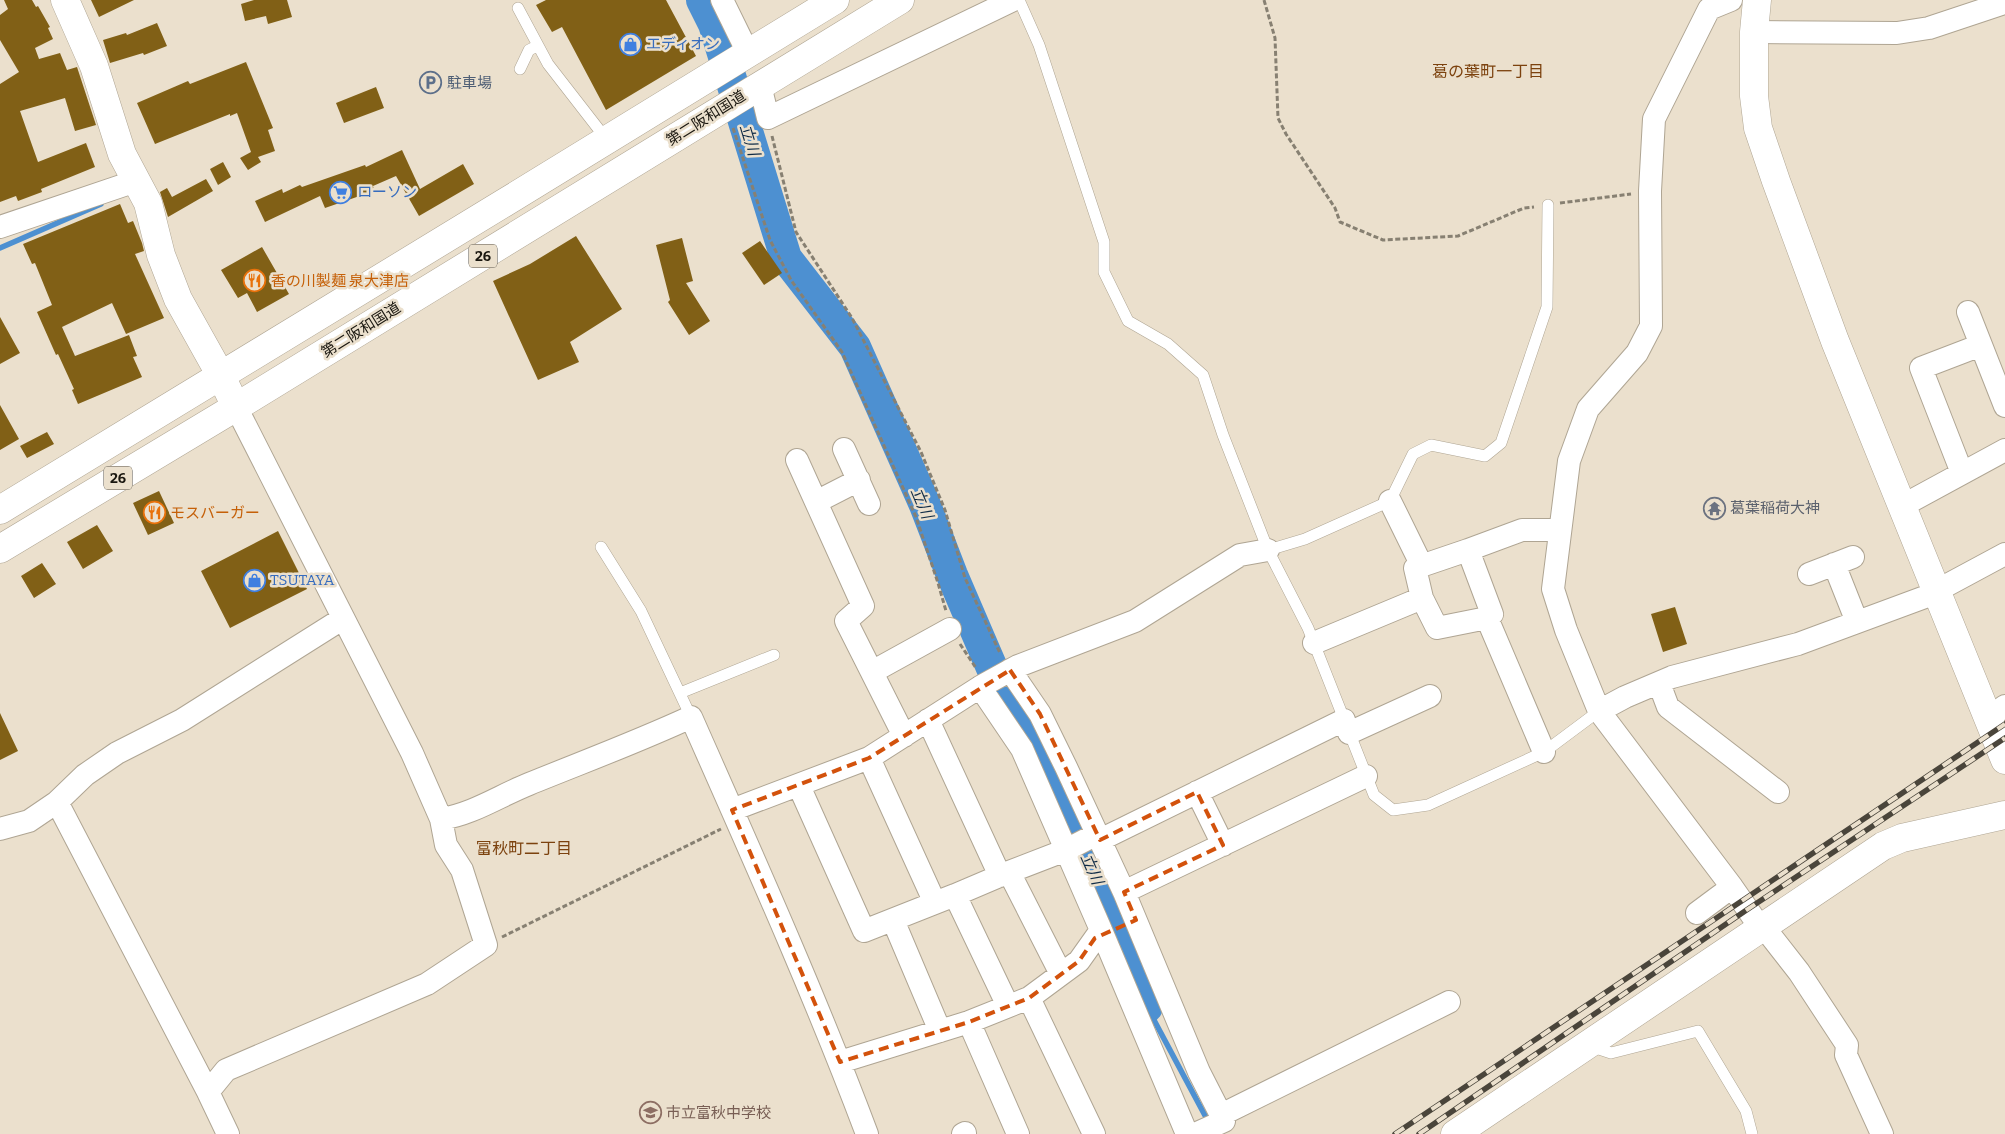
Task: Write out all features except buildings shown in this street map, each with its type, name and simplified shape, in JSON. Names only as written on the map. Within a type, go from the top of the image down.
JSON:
[{"type":"main road","points":[[65,0],[94,66],[122,154],[148,203],[161,255],[178,298],[236,407]]},
{"type":"main road","name":"26","points":[[0,510],[835,0]]},
{"type":"main road","name":"第二阪和国道","points":[[0,548],[236,407],[900,0]]},
{"type":"main road","points":[[1757,0],[1754,32],[1754,96],[1758,128],[1835,341],[1936,591],[1996,712],[2005,760]]},
{"type":"main road","points":[[1455,1134],[1883,846],[1902,838],[2005,815]]},
{"type":"street","points":[[722,0],[734,62]]},
{"type":"street","points":[[740,97],[768,118],[1013,0]]},
{"type":"street","points":[[1731,0],[1709,8],[1654,119],[1650,191],[1651,326],[1637,353],[1588,409],[1568,461],[1553,589],[1566,630],[1600,712],[1755,920],[1763,926],[1799,972],[1847,1045],[1846,1055],[1882,1134]]},
{"type":"street","points":[[1754,32],[1897,33],[1929,28],[2002,6]]},
{"type":"street","points":[[0,227],[136,180]]},
{"type":"street","points":[[1968,312],[2005,406]]},
{"type":"street","points":[[1962,473],[1922,368],[1981,345]]},
{"type":"street","points":[[208,1092],[226,1070],[427,984],[486,945],[462,870],[446,845],[441,819],[412,753],[342,620],[236,407]]},
{"type":"street","points":[[844,449],[870,504]]},
{"type":"street","points":[[1902,506],[2005,450]]},
{"type":"street","points":[[797,460],[863,606],[846,620],[904,736]]},
{"type":"street","points":[[816,502],[859,480]]},
{"type":"street","points":[[1390,501],[1422,566]]},
{"type":"street","points":[[1468,550],[1492,614],[1487,618],[1437,628],[1422,598],[1415,568],[1522,530],[1560,530]]},
{"type":"street","points":[[735,815],[799,786],[869,758],[1009,670],[1135,621],[1240,555],[1268,550]]},
{"type":"street","points":[[1600,712],[1625,697],[1672,677],[1798,644],[1857,622],[1936,591],[2005,554]]},
{"type":"street","points":[[1809,574],[1843,561],[1857,622]]},
{"type":"street","points":[[1314,643],[1422,598]]},
{"type":"street","points":[[1487,618],[1544,752]]},
{"type":"street","points":[[0,829],[29,821],[57,802],[84,775],[117,753],[182,720],[342,620]]},
{"type":"street","points":[[872,672],[950,629]]},
{"type":"street","points":[[1009,670],[1040,714],[1124,892],[1134,921],[1199,1072],[1225,1123]]},
{"type":"street","points":[[1659,683],[1668,707],[1778,792]]},
{"type":"street","points":[[984,684],[1022,749],[1069,848],[1194,1133],[1225,1123],[1449,1002]]},
{"type":"street","points":[[799,786],[864,931],[1097,837],[1347,727],[1430,696]]},
{"type":"street","points":[[441,819],[459,816],[526,785],[652,735],[691,717],[735,815],[840,1062],[867,1134]]},
{"type":"street","points":[[928,720],[1005,874],[1061,974]]},
{"type":"street","points":[[869,758],[945,899],[1008,1006]]},
{"type":"street","points":[[1124,892],[1366,776]]},
{"type":"street","points":[[1197,792],[1222,845]]},
{"type":"street","points":[[57,802],[228,1134]]},
{"type":"street","points":[[1697,913],[1732,887]]},
{"type":"street","points":[[893,920],[940,1031]]},
{"type":"street","points":[[840,1062],[969,1022],[1029,998],[1078,962],[1105,932],[1134,921]]},
{"type":"street","points":[[1029,998],[1094,1134]]},
{"type":"street","points":[[969,1022],[1018,1134]]},
{"type":"lane","points":[[1020,0],[1039,45],[1104,242],[1104,272],[1128,321],[1168,344],[1204,375],[1223,435],[1268,550],[1308,628],[1374,795],[1393,810],[1428,804],[1544,752],[1600,712]]},
{"type":"lane","points":[[518,8],[548,64],[608,140]]},
{"type":"lane","points":[[520,69],[530,50],[537,46]]},
{"type":"lane","points":[[1268,550],[1304,539],[1390,501],[1413,454],[1432,445],[1485,456],[1501,443],[1547,307],[1548,205]]},
{"type":"lane","points":[[601,547],[641,611],[691,717]]},
{"type":"lane","points":[[680,693],[774,655]]},
{"type":"lane","points":[[1587,1045],[1612,1053],[1698,1031],[1746,1111],[1752,1134]]},
{"type":"path","points":[[1264,0],[1275,38],[1278,118],[1286,134],[1335,208],[1340,222],[1383,240],[1458,236],[1524,208],[1650,191]]},
{"type":"path","points":[[740,97],[770,240],[791,280],[842,352],[916,517],[938,582],[950,629],[984,684]]},
{"type":"path","points":[[768,118],[796,232],[852,318],[921,452],[945,510],[966,578],[1004,663],[1009,670]]},
{"type":"path","points":[[486,945],[735,815]]},
{"type":"highlighted area","points":[[1010,670],[1040,714],[1100,840],[1197,792],[1223,845],[1124,892],[1136,920],[1095,938],[1079,961],[1029,998],[969,1022],[840,1062],[732,810],[869,758]]},
{"type":"waterway","name":"立川","points":[[702,0],[714,24],[786,258],[855,347],[925,505],[952,575],[995,675],[1024,718],[1107,902],[1147,1007]]},
{"type":"waterway","points":[[0,248],[101,204]]},
{"type":"waterway","points":[[1147,1007],[1209,1123]]},
{"type":"railway","points":[[1395,1134],[2005,724]]},
{"type":"railway","points":[[1419,1134],[1748,909],[2005,738]]},
{"type":"place","name":"エディオン","points":[[630,44]]},
{"type":"place","name":"駐車場","points":[[431,83]]},
{"type":"place","name":"ローソン","points":[[341,192]]},
{"type":"place","name":"香の川製麺 泉大津店","points":[[255,281]]},
{"type":"place","name":"葛葉稲荷大神","points":[[1714,508]]},
{"type":"place","name":"モスバーガー","points":[[154,513]]},
{"type":"place","name":"TSUTAYA","points":[[254,580]]},
{"type":"place","name":"市立富秋中学校","points":[[650,1113]]},
{"type":"district","name":"葛の葉町一丁目","points":[[1488,71]]},
{"type":"district","name":"富秋町二丁目","points":[[524,848]]}]
